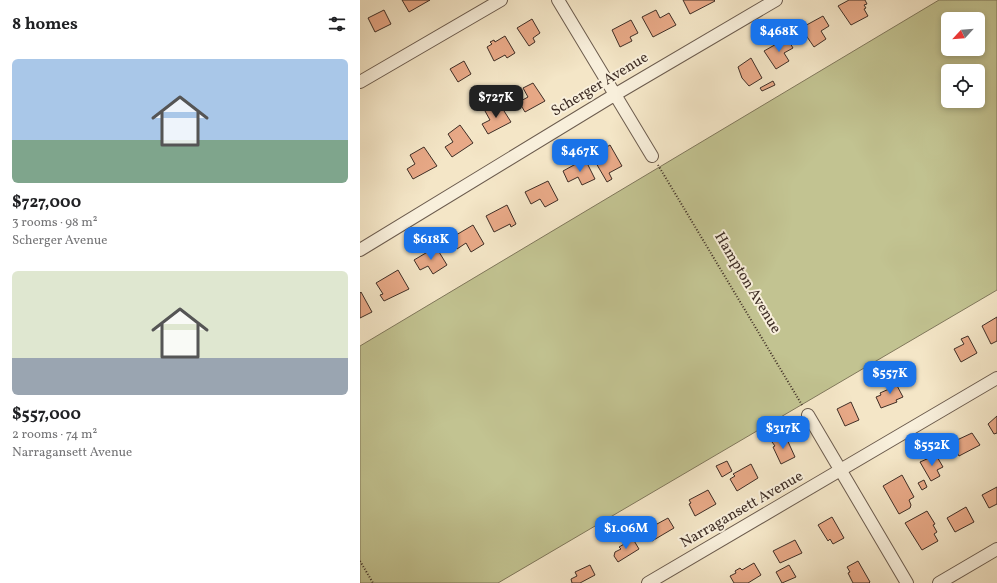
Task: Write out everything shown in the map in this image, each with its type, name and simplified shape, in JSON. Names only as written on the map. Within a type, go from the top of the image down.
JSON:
[{"type":"street","points":[[360,82],[501,0]]},
{"type":"street","points":[[558,0],[652,156]]},
{"type":"street","name":"Scherger Avenue","points":[[360,250],[616,94],[776,0]]},
{"type":"street","name":"Narragansett Avenue","points":[[648,583],[997,378]]},
{"type":"street","points":[[808,415],[907,583]]},
{"type":"street","points":[[939,583],[997,549]]},
{"type":"path","name":"Hampton Avenue","points":[[652,156],[808,415]]},
{"type":"path","points":[[360,561],[373,583]]},
{"type":"green space","points":[[939,0],[997,0],[997,290],[498,583],[360,583],[360,346]]},
{"type":"building","points":[[402,0],[430,0],[409,12]]},
{"type":"building","points":[[683,0],[714,0],[715,1],[690,14]]},
{"type":"building","points":[[849,0],[865,0],[867,4],[864,5],[866,8],[864,9],[868,16],[851,25],[838,6]]},
{"type":"building","points":[[384,10],[391,24],[375,32],[368,18]]},
{"type":"building","points":[[656,10],[660,18],[669,13],[676,25],[653,37],[642,17]]},
{"type":"building","points":[[823,16],[829,26],[821,31],[826,39],[814,47],[801,28]]},
{"type":"building","points":[[532,19],[540,33],[533,38],[535,42],[529,46],[517,28]]},
{"type":"building","points":[[631,20],[638,33],[630,37],[632,41],[620,47],[612,30]]},
{"type":"building","points":[[505,36],[515,53],[507,58],[505,55],[494,61],[487,47],[492,44],[490,42],[494,40],[495,42]]},
{"type":"building","points":[[787,38],[793,48],[784,53],[789,61],[776,69],[764,51]]},
{"type":"building","points":[[751,58],[762,78],[749,86],[742,78],[738,67]]},
{"type":"building","points":[[464,61],[471,74],[458,82],[450,69]]},
{"type":"building","points":[[773,81],[775,85],[762,91],[760,88]]},
{"type":"building","points":[[533,83],[545,101],[525,112],[519,102],[528,97],[523,88]]},
{"type":"building","points":[[499,103],[511,122],[488,134],[482,124],[490,120],[485,111]]},
{"type":"building","points":[[460,125],[473,143],[452,157],[445,147],[453,142],[448,134]]},
{"type":"building","points":[[610,145],[622,166],[609,173],[612,179],[607,182],[596,163],[604,158],[600,151]]},
{"type":"building","points":[[424,147],[437,166],[413,179],[407,169],[415,164],[410,155]]},
{"type":"building","points":[[585,159],[595,179],[582,185],[578,177],[568,182],[563,171]]},
{"type":"building","points":[[548,181],[558,200],[545,207],[540,199],[531,204],[525,192]]},
{"type":"building","points":[[507,205],[516,224],[511,227],[510,224],[494,232],[486,216]]},
{"type":"building","points":[[473,225],[484,244],[471,252],[466,243],[457,249],[451,238]]},
{"type":"building","points":[[436,247],[447,265],[433,274],[428,266],[420,270],[414,260]]},
{"type":"building","points":[[398,270],[409,289],[384,301],[380,295],[383,294],[376,283]]},
{"type":"building","points":[[361,292],[372,312],[360,318],[360,293]]},
{"type":"building","points":[[997,317],[997,341],[991,344],[982,326]]},
{"type":"building","points":[[968,336],[977,353],[961,362],[954,349],[964,344],[961,339]]},
{"type":"building","points":[[894,380],[903,397],[896,400],[897,402],[881,408],[876,397],[881,395],[880,393],[889,389],[887,383]]},
{"type":"building","points":[[851,402],[859,420],[845,426],[837,409]]},
{"type":"building","points":[[997,416],[997,433],[994,434],[988,424]]},
{"type":"building","points":[[972,433],[980,445],[959,456],[953,445],[958,442],[957,440]]},
{"type":"building","points":[[785,435],[795,457],[781,464],[773,447],[775,446],[772,442]]},
{"type":"building","points":[[936,455],[943,467],[937,470],[940,476],[931,481],[920,462]]},
{"type":"building","points":[[727,461],[732,471],[722,477],[716,466]]},
{"type":"building","points":[[751,464],[758,478],[737,491],[730,479],[735,476],[733,474]]},
{"type":"building","points":[[902,475],[914,497],[909,500],[911,505],[910,508],[899,514],[883,486]]},
{"type":"building","points":[[924,480],[927,487],[922,490],[918,483]]},
{"type":"building","points":[[997,487],[997,504],[989,508],[982,495]]},
{"type":"building","points":[[708,490],[716,504],[695,516],[689,504],[691,503],[689,500]]},
{"type":"building","points":[[966,507],[974,522],[955,532],[947,518]]},
{"type":"building","points":[[927,511],[935,524],[933,525],[937,532],[934,534],[938,541],[922,550],[905,523]]},
{"type":"building","points":[[832,517],[844,538],[833,544],[830,539],[828,541],[818,525]]},
{"type":"building","points":[[668,518],[674,528],[652,541],[646,530]]},
{"type":"building","points":[[633,539],[639,549],[618,562],[614,556],[615,552],[621,549],[619,547]]},
{"type":"building","points":[[795,540],[802,553],[780,563],[773,551]]},
{"type":"building","points":[[858,561],[870,582],[869,583],[853,583],[848,573],[850,572],[847,567]]},
{"type":"building","points":[[754,563],[761,575],[748,583],[734,583],[730,576],[736,573],[735,571],[740,568],[742,570]]},
{"type":"building","points":[[590,565],[595,575],[580,583],[572,583],[571,579],[577,576],[575,572]]},
{"type":"building","points":[[789,565],[796,577],[782,583],[776,572]]}]
